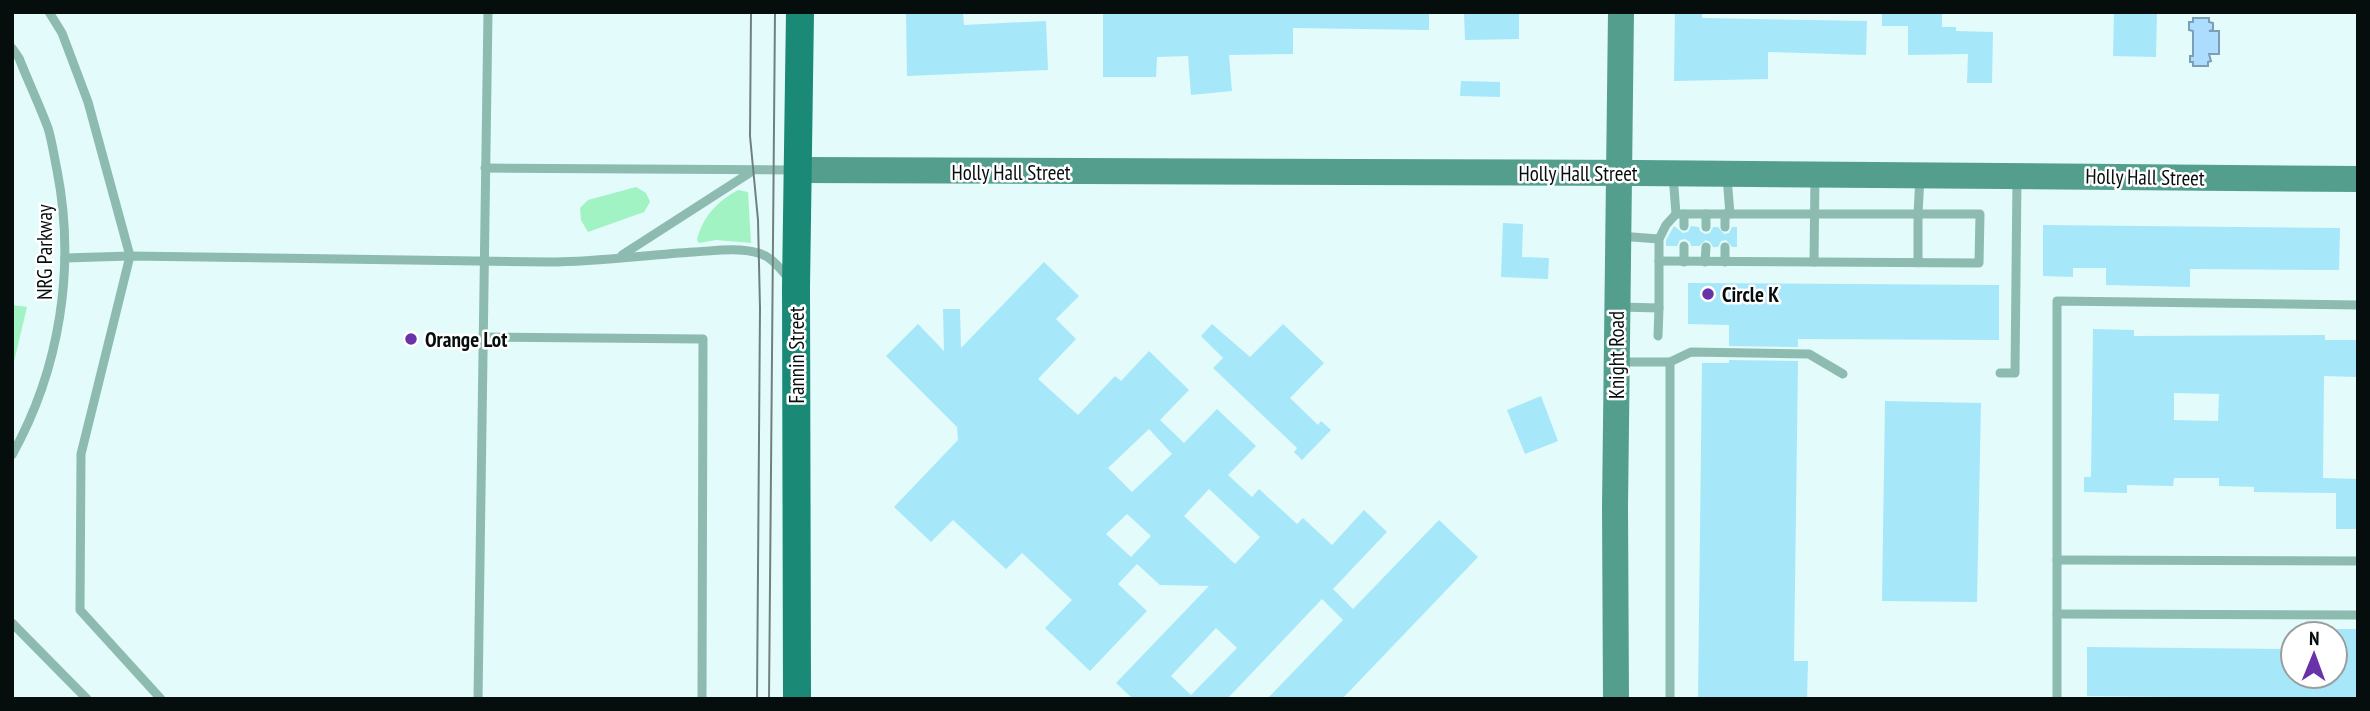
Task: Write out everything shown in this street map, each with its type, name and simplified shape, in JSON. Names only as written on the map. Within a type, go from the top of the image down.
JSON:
[{"type":"main road","name":"Fannin Street","points":[[797,699],[796,287],[800,12]]},
{"type":"street","name":"Knight Road","points":[[1616,699],[1616,362],[1621,12]]},
{"type":"street","name":"Holly Hall Street","points":[[799,170],[2358,179]]},
{"type":"lane","points":[[48,12],[62,33],[88,102],[131,256],[81,454],[80,610],[162,699]]},
{"type":"lane","points":[[478,699],[488,12]]},
{"type":"lane","name":"NRG Parkway","points":[[12,48],[19,58],[48,130],[62,197],[65,258],[62,311],[51,364],[30,424],[12,456]]},
{"type":"lane","points":[[485,168],[799,170]]},
{"type":"lane","points":[[619,257],[752,171]]},
{"type":"lane","points":[[1673,173],[1684,226]]},
{"type":"lane","points":[[1725,227],[1728,214],[1727,174]]},
{"type":"lane","points":[[1814,262],[1815,175]]},
{"type":"lane","points":[[1918,263],[1920,175]]},
{"type":"lane","points":[[2000,373],[2015,373],[2017,176]]},
{"type":"lane","points":[[1658,336],[1659,239],[1666,225],[1680,214],[1980,214],[1979,263],[1659,261]]},
{"type":"lane","points":[[1706,214],[1706,227]]},
{"type":"lane","points":[[1618,236],[1659,239]]},
{"type":"lane","points":[[1684,246],[1684,262]]},
{"type":"lane","points":[[1705,262],[1706,247]]},
{"type":"lane","points":[[1725,247],[1725,262]]},
{"type":"lane","points":[[65,258],[131,256],[586,262],[710,251],[759,253],[773,261],[796,287]]},
{"type":"lane","points":[[2057,699],[2057,301],[2358,305]]},
{"type":"lane","points":[[1617,307],[1658,308]]},
{"type":"lane","points":[[482,337],[703,339],[702,699]]},
{"type":"lane","points":[[1616,362],[1670,362],[1691,352],[1809,354],[1843,374]]},
{"type":"lane","points":[[1670,362],[1670,699]]},
{"type":"lane","points":[[2057,559],[2358,561]]},
{"type":"lane","points":[[2057,614],[2358,615]]},
{"type":"lane","points":[[12,623],[87,699]]},
{"type":"green space","points":[[636,187],[646,193],[650,202],[644,212],[588,232],[581,220],[580,208],[588,200]]},
{"type":"green space","points":[[738,190],[748,192],[751,243],[716,240],[699,243],[697,240],[707,217],[717,205]]},
{"type":"green space","points":[[12,305],[27,307],[12,370]]},
{"type":"water","points":[[2193,18],[2209,18],[2209,22],[2213,23],[2213,30],[2209,31],[2219,31],[2219,54],[2209,54],[2211,61],[2208,66],[2193,66],[2193,62],[2190,62],[2190,56],[2193,56],[2193,31],[2189,30],[2189,22],[2193,22]]},
{"type":"building","points":[[906,12],[963,12],[964,25],[1046,21],[1048,70],[907,76]]},
{"type":"building","points":[[1103,12],[1429,12],[1429,30],[1293,28],[1293,54],[1229,55],[1232,91],[1191,95],[1188,56],[1157,57],[1156,77],[1103,77]]},
{"type":"building","points":[[1464,12],[1519,12],[1519,39],[1465,40]]},
{"type":"building","points":[[1675,12],[1702,12],[1702,18],[1867,21],[1866,55],[1768,52],[1768,79],[1674,81]]},
{"type":"building","points":[[1882,12],[1942,12],[1942,27],[1956,27],[1956,31],[1993,32],[1992,83],[1967,83],[1968,54],[1908,55],[1908,26],[1882,26]]},
{"type":"building","points":[[2114,12],[2157,12],[2156,57],[2113,56]]},
{"type":"building","points":[[1461,81],[1500,82],[1500,97],[1460,96]]},
{"type":"building","points":[[1503,223],[1523,224],[1522,257],[1549,258],[1548,279],[1501,277]]},
{"type":"building","points":[[2043,225],[2340,228],[2339,270],[2190,269],[2190,287],[2106,285],[2106,268],[2073,268],[2073,277],[2043,276]]},
{"type":"building","name":"Circle K","points":[[1674,226],[1683,233],[1688,232],[1691,226],[1699,227],[1705,234],[1710,233],[1713,227],[1718,227],[1724,234],[1729,233],[1732,227],[1737,227],[1737,247],[1732,247],[1726,240],[1721,241],[1718,247],[1713,247],[1706,240],[1699,246],[1691,246],[1685,239],[1680,240],[1677,246],[1666,246],[1666,240]]},
{"type":"building","points":[[1044,262],[1079,296],[1056,319],[1076,339],[1038,379],[1078,415],[1115,376],[1121,381],[1149,351],[1189,390],[1160,420],[1184,443],[1217,409],[1256,446],[1228,475],[1252,497],[1259,489],[1297,524],[1303,518],[1332,545],[1364,510],[1387,532],[1333,589],[1353,609],[1439,520],[1478,557],[1342,699],[1267,699],[1343,620],[1322,599],[1227,699],[1133,699],[1116,683],[1209,586],[1160,585],[1137,564],[1118,584],[1147,611],[1090,671],[1045,628],[1072,600],[1022,553],[1006,569],[953,520],[931,542],[894,507],[958,440],[957,427],[886,356],[918,324],[944,351],[943,309],[960,309],[961,348]],"holes":[[[1149,429],[1172,454],[1132,492],[1108,468]],[[1209,489],[1260,537],[1235,564],[1184,516]],[[1127,514],[1151,536],[1131,557],[1106,534]],[[1216,628],[1237,648],[1191,695],[1171,676]]]},
{"type":"building","points":[[1688,283],[1999,285],[1999,340],[1798,339],[1798,347],[1729,346],[1729,325],[1688,324]]},
{"type":"building","points":[[1212,324],[1250,357],[1283,324],[1324,363],[1290,398],[1318,425],[1321,421],[1331,430],[1302,460],[1294,452],[1297,448],[1213,368],[1223,358],[1201,336]]},
{"type":"building","points":[[2093,329],[2134,330],[2134,336],[2325,335],[2325,340],[2358,340],[2358,377],[2324,376],[2323,478],[2358,479],[2358,529],[2336,529],[2336,493],[2254,492],[2254,487],[2219,486],[2219,478],[2174,478],[2173,486],[2127,485],[2127,493],[2084,492],[2084,477],[2091,477]],"holes":[[[2174,393],[2219,394],[2218,421],[2174,420]]]},
{"type":"building","points":[[1729,360],[1798,361],[1794,661],[1808,661],[1807,699],[1698,699],[1702,363],[1729,363]]},
{"type":"building","points":[[1541,396],[1558,441],[1525,454],[1507,410]]},
{"type":"building","points":[[1885,401],[1981,403],[1977,602],[1882,601]]},
{"type":"building","points":[[2349,629],[2358,629],[2358,699],[2087,696],[2087,647],[2279,649],[2279,690],[2349,690]]},
{"type":"tram line","points":[[751,12],[750,136],[758,220],[760,308],[757,699]]},
{"type":"tram line","points":[[769,699],[775,12]]},
{"type":"place","name":"Circle K","points":[[1708,294]]},
{"type":"place","name":"Orange Lot","points":[[411,339]]}]
